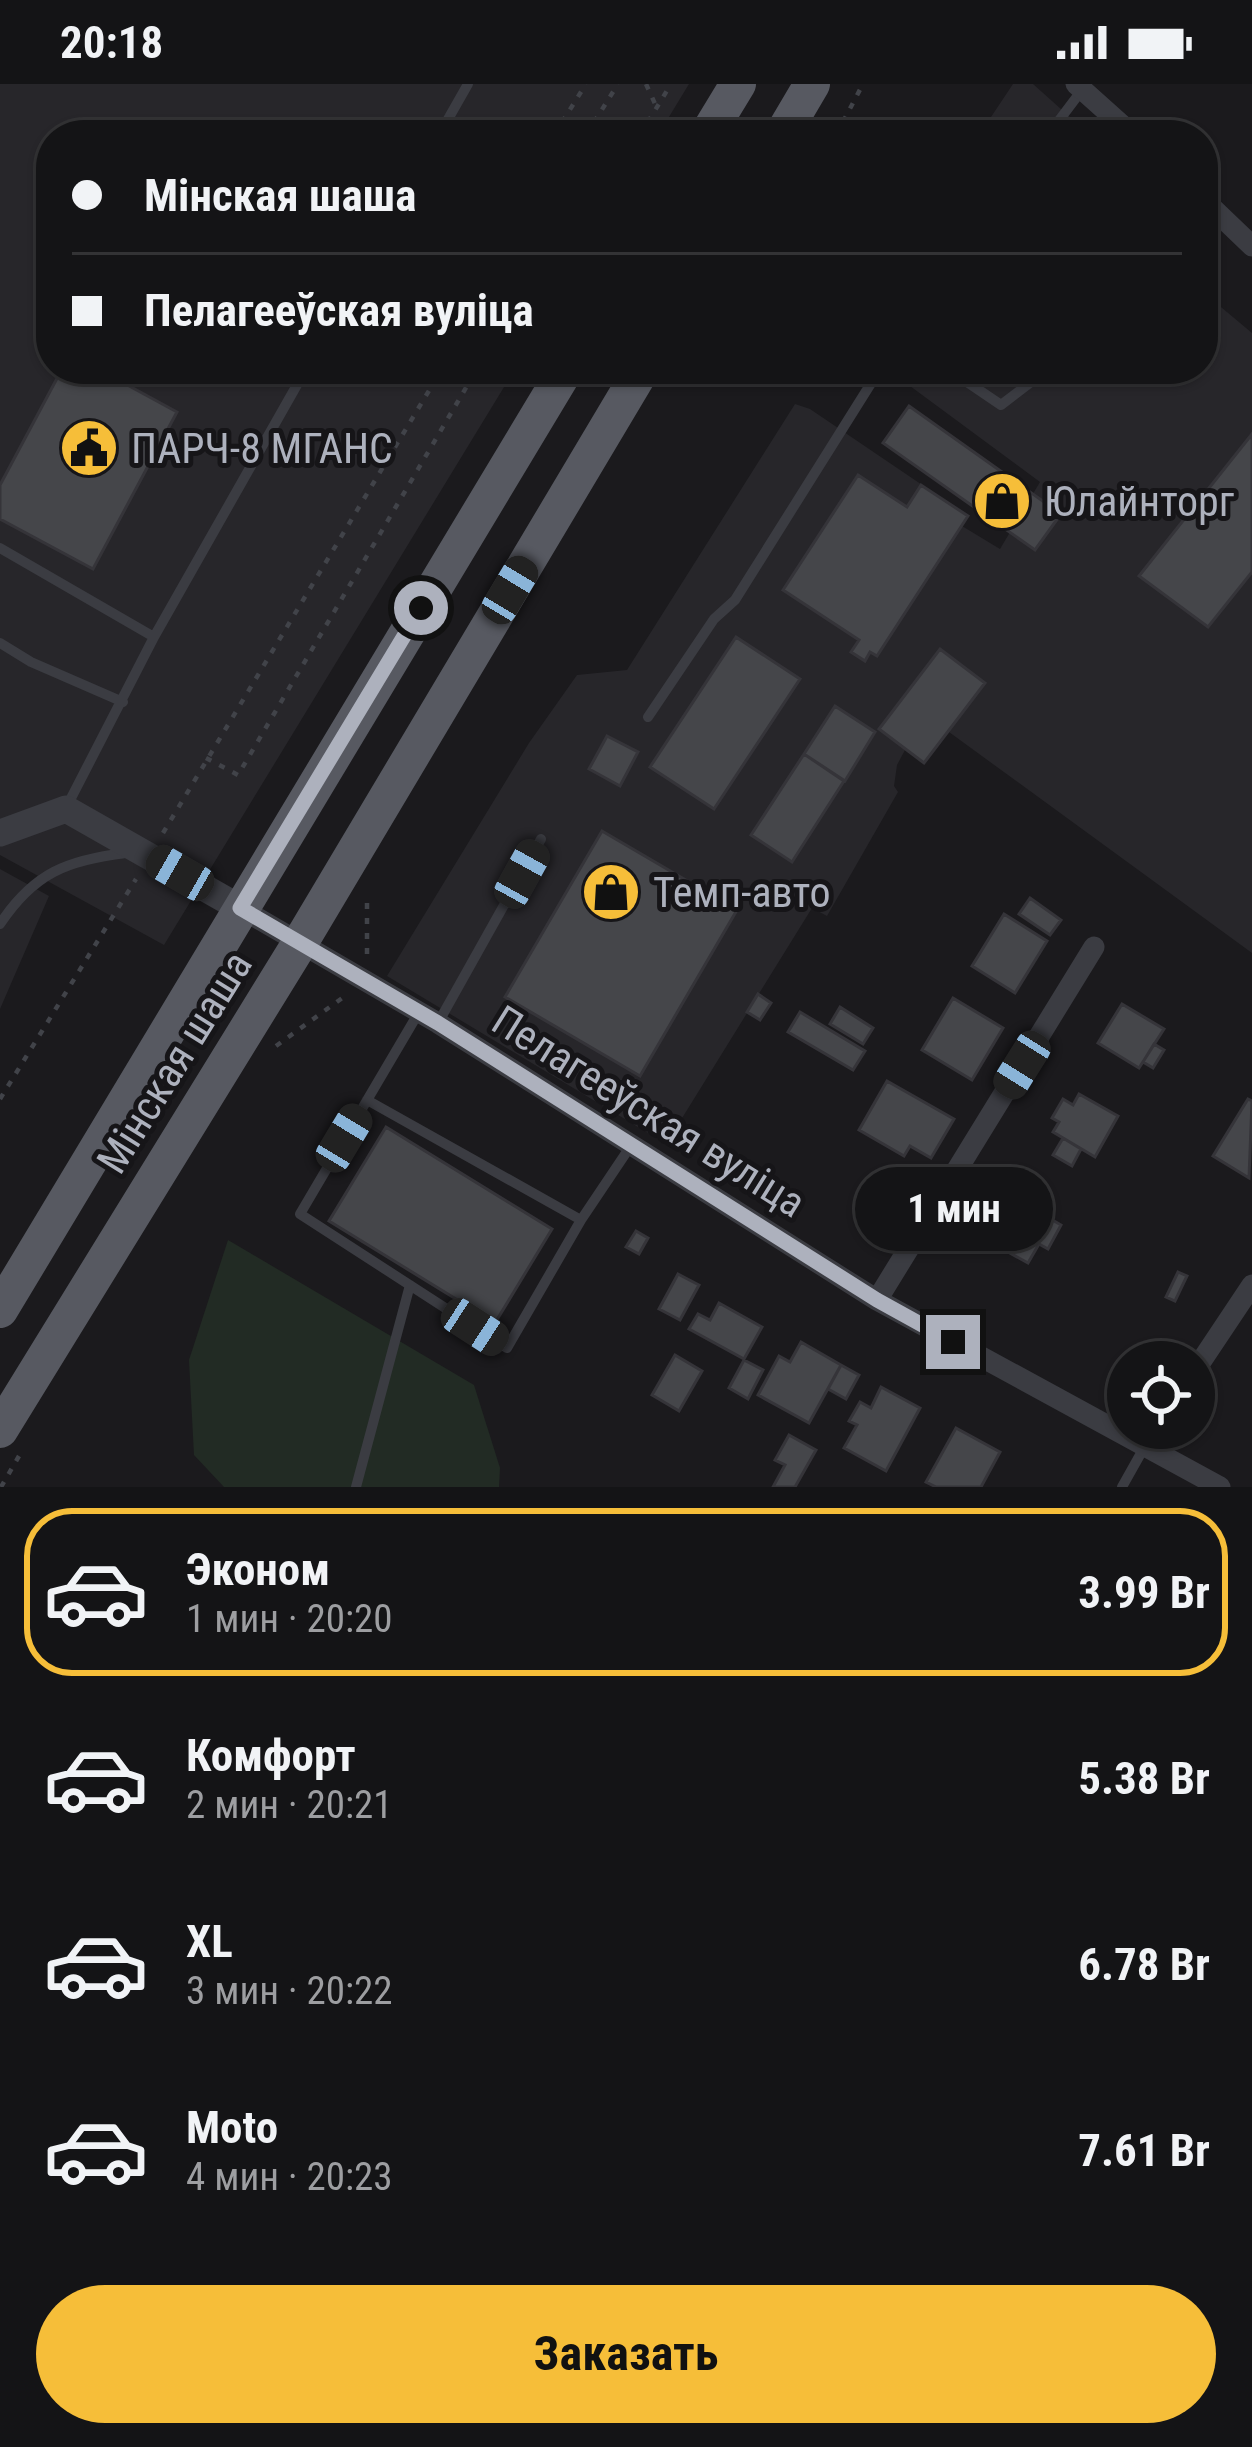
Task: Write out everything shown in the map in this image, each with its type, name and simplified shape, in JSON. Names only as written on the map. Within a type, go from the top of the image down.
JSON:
[{"type":"main road","points":[[716,120],[738,84]]},
{"type":"main road","points":[[791,120],[812,84]]},
{"type":"main road","name":"Мінская шаша","points":[[0,1310],[557,384]]},
{"type":"main road","name":"Мінская шаша","points":[[0,1430],[300,943],[633,384]]},
{"type":"street","points":[[1079,87],[1116,120]]},
{"type":"street","points":[[1218,213],[1252,245]]},
{"type":"street","points":[[1,833],[66,809],[240,908]]},
{"type":"street","name":"Пелагееўская вуліца","points":[[240,908],[428,1017],[877,1300],[1107,1415]]},
{"type":"street","points":[[877,1300],[1094,947]]},
{"type":"street","points":[[1215,1341],[1252,1285]]},
{"type":"street","name":"Пелагееўская вуліца","points":[[1168,1449],[1220,1487]]},
{"type":"lane","points":[[448,120],[468,84]]},
{"type":"lane","points":[[1058,120],[1079,87]]},
{"type":"lane","points":[[66,809],[154,637],[297,384]]},
{"type":"lane","points":[[647,717],[714,619],[735,600],[871,384]]},
{"type":"lane","points":[[970,384],[1001,405],[1028,384]]},
{"type":"lane","points":[[0,548],[154,637]]},
{"type":"lane","points":[[0,643],[123,702]]},
{"type":"lane","points":[[541,839],[428,1017],[367,1100],[300,1214],[507,1348],[581,1220],[630,1147]]},
{"type":"lane","points":[[0,924],[20,893],[50,872],[87,857],[146,853]]},
{"type":"lane","points":[[367,1100],[581,1220]]},
{"type":"lane","points":[[356,1487],[410,1285]]},
{"type":"lane","points":[[1122,1487],[1144,1449]]},
{"type":"path","points":[[563,120],[586,84]]},
{"type":"path","points":[[595,120],[618,84]]},
{"type":"path","points":[[646,84],[657,107]]},
{"type":"path","points":[[649,120],[671,84]]},
{"type":"path","points":[[844,120],[863,84]]},
{"type":"path","points":[[0,1099],[433,384]]},
{"type":"path","points":[[206,758],[238,775],[469,384]]},
{"type":"shaded area","points":[[0,84],[689,84],[667,120],[36,120],[36,384],[506,384],[164,945],[0,855]]},
{"type":"shaded area","points":[[1013,84],[1033,84],[1073,120],[989,120]]},
{"type":"shaded area","points":[[1218,305],[1252,333],[1252,953],[949,732],[924,763],[905,750],[897,765],[894,786],[898,792],[827,916],[812,908],[671,1136],[658,1139],[387,976],[529,743],[577,675],[627,670],[795,404],[810,409],[968,516],[962,526],[1000,549],[1040,482],[907,384],[1218,384]]},
{"type":"shaded area","points":[[0,869],[49,896],[0,1009]]},
{"type":"shaded area","points":[[228,1240],[474,1385],[500,1468],[499,1487],[224,1487],[194,1455],[189,1360]]},
{"type":"building","name":"ПАРЧ-8 МГАНС","points":[[54,384],[126,384],[177,412],[93,569],[0,519],[0,485]]},
{"type":"building","points":[[909,406],[1061,514],[1035,550],[883,443]]},
{"type":"building","points":[[1252,434],[1252,572],[1208,627],[1139,576]]},
{"type":"building","points":[[858,475],[907,507],[921,485],[968,516],[877,656],[870,652],[865,661],[851,652],[859,640],[783,590]]},
{"type":"building","points":[[736,637],[800,679],[714,809],[650,767]]},
{"type":"building","points":[[940,649],[985,683],[924,763],[879,729]]},
{"type":"building","points":[[835,706],[875,732],[845,781],[804,754]]},
{"type":"building","points":[[607,736],[638,752],[620,786],[589,769]]},
{"type":"building","points":[[804,754],[844,781],[792,862],[751,835]]},
{"type":"building","points":[[602,831],[737,910],[640,1076],[505,997]]},
{"type":"building","points":[[1030,898],[1061,920],[1050,935],[1019,914]]},
{"type":"building","points":[[1004,914],[1047,941],[1015,993],[972,966]]},
{"type":"building","points":[[758,994],[771,1003],[760,1020],[747,1012]]},
{"type":"building","points":[[953,998],[1003,1028],[972,1080],[922,1050]]},
{"type":"building","points":[[1122,1004],[1164,1029],[1139,1068],[1098,1043]]},
{"type":"building","points":[[840,1007],[873,1028],[863,1044],[830,1024]]},
{"type":"building","points":[[800,1012],[865,1051],[853,1070],[788,1032]]},
{"type":"building","points":[[1154,1044],[1164,1050],[1153,1068],[1143,1062]]},
{"type":"building","points":[[887,1081],[954,1119],[931,1158],[910,1146],[904,1156],[859,1130]]},
{"type":"building","points":[[1079,1094],[1118,1116],[1095,1157],[1053,1132],[1059,1122],[1052,1118],[1063,1099],[1073,1105]]},
{"type":"building","points":[[1248,1099],[1252,1101],[1249,1178],[1213,1156]]},
{"type":"building","points":[[386,1127],[552,1229],[495,1323],[329,1221]]},
{"type":"building","points":[[1063,1138],[1081,1149],[1072,1166],[1053,1155]]},
{"type":"building","points":[[1006,1193],[1061,1225],[1048,1249],[1039,1244],[1028,1263],[981,1237]]},
{"type":"building","points":[[636,1231],[648,1238],[639,1254],[626,1247]]},
{"type":"building","points":[[1178,1272],[1187,1276],[1175,1301],[1166,1297]]},
{"type":"building","points":[[678,1274],[699,1285],[680,1320],[659,1309]]},
{"type":"building","points":[[719,1303],[762,1327],[744,1359],[689,1329],[698,1314],[710,1320]]},
{"type":"building","points":[[801,1342],[841,1365],[809,1423],[758,1395],[779,1356],[790,1362]]},
{"type":"building","points":[[675,1355],[702,1371],[679,1411],[652,1395]]},
{"type":"building","points":[[744,1360],[763,1370],[748,1399],[729,1388]]},
{"type":"building","points":[[841,1365],[859,1375],[846,1399],[828,1389]]},
{"type":"building","points":[[881,1387],[920,1408],[886,1471],[844,1448],[857,1425],[849,1421],[860,1402],[871,1408]]},
{"type":"building","points":[[956,1428],[1000,1452],[981,1487],[936,1487],[926,1482]]},
{"type":"building","points":[[789,1435],[816,1450],[795,1487],[773,1487],[785,1465],[775,1460]]},
{"type":"place","name":"ПАРЧ-8 МГАНС","points":[[89,448]]},
{"type":"place","name":"Юлайнторг","points":[[1002,501]]},
{"type":"place","name":"Темп-авто","points":[[611,892]]},
{"type":"route","points":[[421,608],[240,908],[438,1023],[877,1300],[953,1342]]}]
